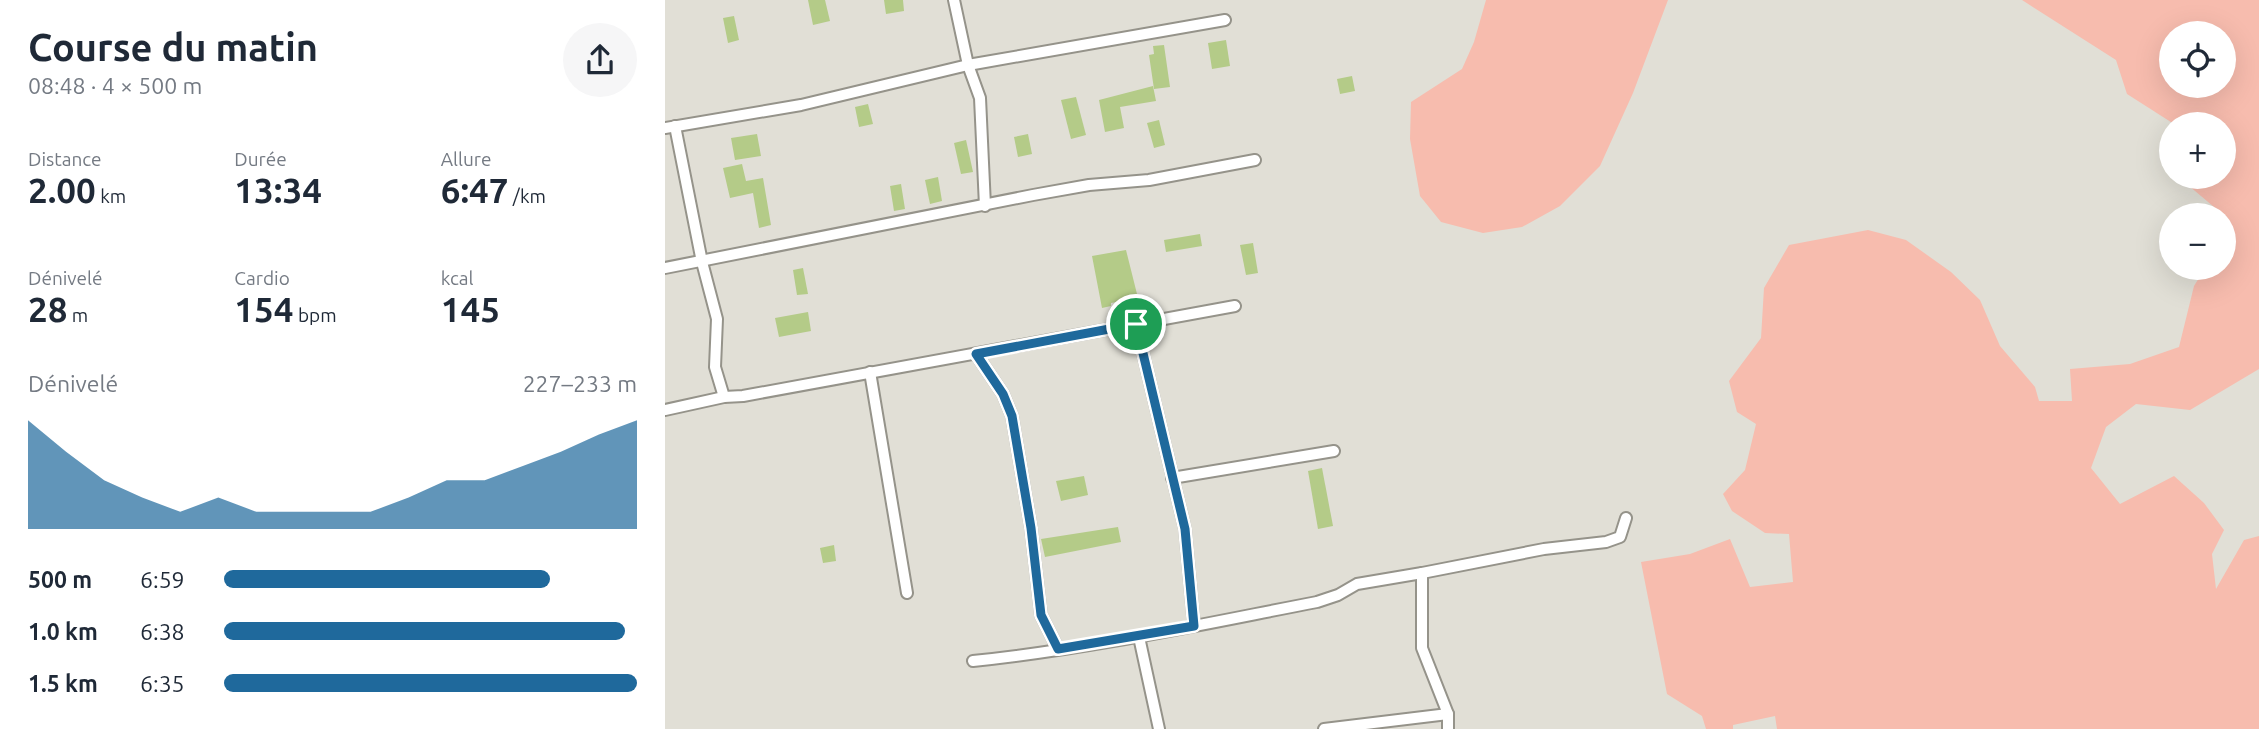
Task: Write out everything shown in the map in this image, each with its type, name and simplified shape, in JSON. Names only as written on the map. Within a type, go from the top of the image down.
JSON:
[{"type":"street","points":[[954,0],[968,65],[979,92],[982,110],[985,206]]},
{"type":"street","points":[[724,397],[715,367],[717,319],[670,127],[801,105],[968,65],[1225,20]]},
{"type":"street","points":[[665,268],[1089,185],[1149,180],[1255,160]]},
{"type":"street","points":[[665,410],[724,397],[1235,306]]},
{"type":"street","points":[[1136,324],[1185,529],[1194,626]]},
{"type":"street","points":[[976,354],[1003,394],[1012,416],[1031,528],[1041,615],[1058,649]]},
{"type":"street","points":[[870,372],[907,593]]},
{"type":"street","points":[[1172,478],[1334,451]]},
{"type":"street","points":[[973,661],[1139,637],[1317,603],[1357,584],[1544,549],[1606,542],[1619,537],[1626,518]]},
{"type":"street","points":[[1422,572],[1422,648],[1448,714],[1448,729]]},
{"type":"street","points":[[1139,637],[1159,729]]},
{"type":"street","points":[[1324,729],[1448,714]]},
{"type":"shaded area","points":[[1486,0],[1668,0],[1633,93],[1600,166],[1560,206],[1522,227],[1483,233],[1441,222],[1420,196],[1410,139],[1411,102],[1462,69],[1474,42]]},
{"type":"shaded area","points":[[2022,0],[2259,0],[2259,369],[2190,410],[2136,404],[2106,427],[2091,468],[2120,504],[2174,476],[2204,503],[2224,530],[2212,554],[2216,589],[2244,540],[2259,536],[2259,729],[1777,729],[1775,716],[1733,725],[1733,729],[1706,729],[1702,716],[1667,694],[1641,562],[1690,554],[1730,539],[1750,587],[1793,582],[1789,534],[1765,533],[1732,511],[1723,494],[1745,470],[1756,424],[1737,412],[1729,381],[1761,338],[1764,288],[1789,245],[1868,230],[1906,240],[1951,272],[1980,300],[2000,346],[2035,387],[2039,401],[2072,401],[2070,369],[2130,364],[2179,347],[2198,280],[2236,280],[2236,203],[2209,203],[2193,189],[2236,189],[2236,112],[2159,112],[2159,114],[2127,94],[2116,60]]},
{"type":"building","points":[[808,0],[825,0],[830,21],[813,25]]},
{"type":"building","points":[[884,0],[903,0],[904,11],[886,14]]},
{"type":"building","points":[[734,16],[739,40],[728,43],[723,18]]},
{"type":"building","points":[[1226,40],[1230,66],[1212,69],[1208,43]]},
{"type":"building","points":[[1164,45],[1170,87],[1154,89],[1149,55],[1154,54],[1153,46]]},
{"type":"building","points":[[1352,76],[1355,91],[1340,94],[1337,79]]},
{"type":"building","points":[[1153,86],[1156,101],[1120,107],[1124,128],[1105,132],[1099,100]]},
{"type":"building","points":[[1076,97],[1086,135],[1071,139],[1061,100]]},
{"type":"building","points":[[868,104],[873,124],[859,127],[855,107]]},
{"type":"building","points":[[1159,120],[1165,145],[1154,148],[1147,123]]},
{"type":"building","points":[[757,134],[761,156],[735,160],[731,138]]},
{"type":"building","points":[[1028,134],[1032,154],[1018,157],[1014,137]]},
{"type":"building","points":[[966,140],[973,172],[961,174],[954,143]]},
{"type":"building","points":[[742,164],[746,181],[763,178],[771,225],[759,228],[753,193],[730,198],[723,168]]},
{"type":"building","points":[[938,177],[942,201],[930,204],[925,180]]},
{"type":"building","points":[[901,184],[905,209],[894,211],[890,186]]},
{"type":"building","points":[[1200,234],[1202,246],[1166,252],[1164,240]]},
{"type":"building","points":[[1253,243],[1258,273],[1246,275],[1240,245]]},
{"type":"building","points":[[1126,250],[1138,298],[1111,303],[1111,306],[1102,308],[1092,256]]},
{"type":"building","points":[[803,268],[808,294],[797,295],[793,270]]},
{"type":"building","points":[[808,312],[811,331],[779,337],[775,318]]},
{"type":"building","points":[[1322,468],[1333,526],[1318,529],[1308,471]]},
{"type":"building","points":[[1084,476],[1088,495],[1061,501],[1056,481]]},
{"type":"building","points":[[1118,527],[1121,542],[1045,557],[1041,539]]},
{"type":"building","points":[[834,545],[836,561],[823,563],[820,548]]},
{"type":"route","points":[[1136,324],[1185,529],[1194,626],[1058,649],[1041,615],[1031,528],[1012,416],[1003,394],[976,354],[1136,324]]}]
